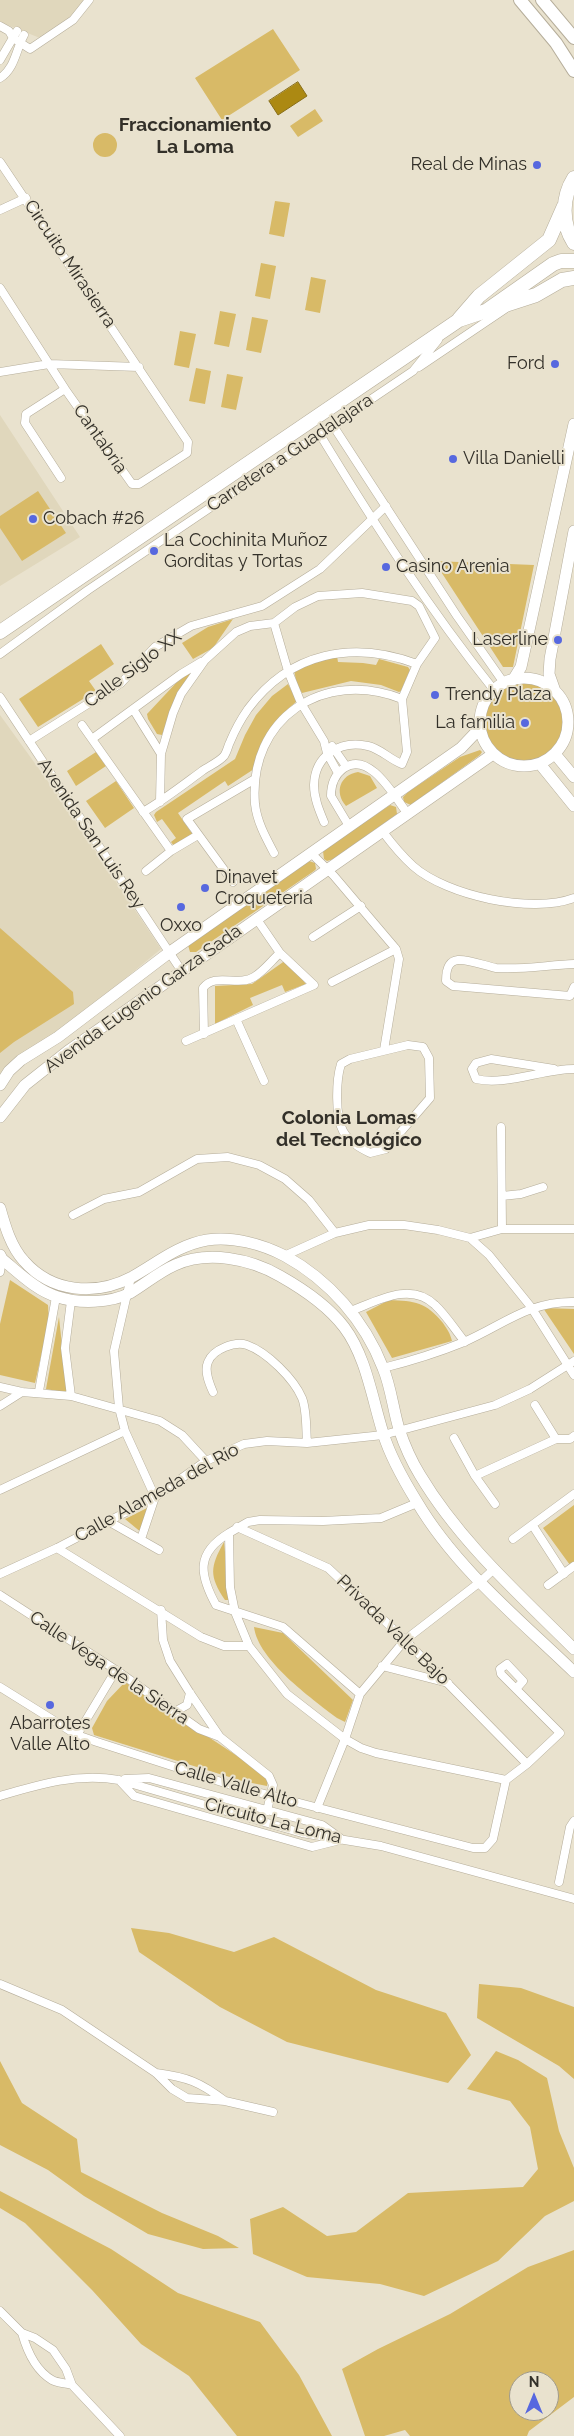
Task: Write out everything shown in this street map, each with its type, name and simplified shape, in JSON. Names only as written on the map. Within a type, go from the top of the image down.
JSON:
[{"type":"highway","points":[[453,324],[479,296],[549,240],[574,178]]},
{"type":"highway","points":[[564,206],[566,223],[574,243]]},
{"type":"highway","points":[[486,311],[552,264],[561,261],[574,261]]},
{"type":"highway","points":[[0,632],[453,324],[486,311],[513,304],[536,295],[562,280],[574,278]]},
{"type":"main road","points":[[520,0],[556,43],[574,71]]},
{"type":"main road","points":[[542,0],[574,38]]},
{"type":"street","points":[[16,35],[30,49],[74,20],[89,0]]},
{"type":"street","points":[[0,26],[16,35],[38,42]]},
{"type":"street","points":[[0,60],[16,35]]},
{"type":"street","points":[[0,78],[12,65],[16,35]]},
{"type":"street","name":"Circuito Mirasierra","points":[[0,162],[26,198],[188,442],[187,454]]},
{"type":"street","points":[[0,210],[26,198]]},
{"type":"street","name":"Cantabria","points":[[0,288],[65,389],[132,484],[139,484],[187,454]]},
{"type":"street","points":[[413,371],[513,304]]},
{"type":"street","name":"Carretera a Guadalajara","points":[[0,654],[77,597],[413,371],[453,324]]},
{"type":"street","points":[[0,372],[49,364],[139,367]]},
{"type":"street","points":[[61,478],[25,423],[26,414],[65,389]]},
{"type":"street","points":[[332,424],[457,616],[508,682]]},
{"type":"street","points":[[574,424],[521,666],[508,682],[494,690],[483,707],[480,728],[485,742],[493,754],[515,766],[540,764],[555,754],[563,743],[568,729],[566,709],[555,691],[549,674],[550,659],[571,559],[574,531]]},
{"type":"street","points":[[319,433],[372,520],[444,624],[494,690]]},
{"type":"street","name":"Calle Siglo XX","points":[[29,741],[121,683],[155,647],[191,626],[262,606],[320,569],[386,506]]},
{"type":"street","points":[[92,739],[181,674],[205,660],[236,632],[250,626],[274,623],[294,607],[318,596],[362,594],[412,601],[419,606],[435,638],[417,664],[402,699],[407,752],[402,764],[393,761],[384,752],[358,744],[335,748],[327,753],[319,765],[314,784],[316,801],[324,822]]},
{"type":"street","points":[[444,624],[457,616]]},
{"type":"street","points":[[274,623],[288,671],[301,703],[324,741],[327,753],[338,772]]},
{"type":"street","points":[[0,648],[20,639]]},
{"type":"street","points":[[143,812],[225,755],[238,724],[249,708],[267,688],[288,671],[310,660],[350,651],[374,652],[417,664]]},
{"type":"street","points":[[160,802],[161,754],[173,713],[182,694],[205,660]]},
{"type":"street","points":[[508,682],[535,680],[555,691]]},
{"type":"street","points":[[274,853],[262,830],[257,814],[255,779],[262,750],[274,730],[301,703],[321,694],[343,690],[366,689],[402,699]]},
{"type":"street","name":"Avenida San Luis Rey","points":[[0,697],[182,970]]},
{"type":"street","points":[[133,709],[161,754]]},
{"type":"street","points":[[82,725],[171,851]]},
{"type":"street","name":"Avenida Eugenio Garza Sada","points":[[0,1085],[9,1071],[21,1060],[58,1038],[170,952],[461,748],[480,728]]},
{"type":"street","points":[[324,741],[335,748],[346,766]]},
{"type":"street","name":"Avenida Eugenio Garza Sada","points":[[0,1117],[25,1084],[68,1051],[493,754]]},
{"type":"street","points":[[555,754],[574,777]]},
{"type":"street","points":[[540,764],[574,806]]},
{"type":"street","points":[[349,826],[331,796],[332,786],[338,772],[346,766],[358,765],[373,770],[408,814]]},
{"type":"street","points":[[233,882],[187,819],[255,779]]},
{"type":"street","points":[[383,832],[414,867],[447,886],[484,898],[531,904],[566,901],[574,898]]},
{"type":"street","points":[[146,871],[171,851],[198,835]]},
{"type":"street","points":[[311,853],[361,906],[396,949],[399,959],[384,1050]]},
{"type":"street","points":[[313,937],[361,906]]},
{"type":"street","points":[[186,1042],[314,985],[280,953],[256,918]]},
{"type":"street","points":[[332,982],[396,949]]},
{"type":"street","points":[[204,1034],[203,988],[206,984],[212,980],[243,981],[254,977],[280,953]]},
{"type":"street","points":[[574,964],[544,968],[497,968],[458,960],[450,964],[446,973],[446,981],[453,986],[570,996],[574,987]]},
{"type":"street","points":[[236,1019],[264,1080]]},
{"type":"street","points":[[58,1038],[68,1051]]},
{"type":"street","points":[[408,1045],[423,1047],[429,1058],[430,1098],[386,1149],[370,1153],[355,1145],[343,1130],[338,1104],[338,1075],[341,1064],[350,1059],[384,1050],[408,1045]]},
{"type":"street","points":[[554,1069],[488,1082],[476,1079],[472,1069],[476,1063],[491,1059],[554,1069],[574,1069]]},
{"type":"street","points":[[501,1127],[502,1229]]},
{"type":"street","points":[[73,1216],[104,1199],[139,1192],[197,1159],[228,1157],[258,1165],[284,1179],[309,1200],[335,1233]]},
{"type":"street","points":[[502,1196],[520,1194],[543,1187]]},
{"type":"street","points":[[0,1208],[8,1234],[24,1261],[46,1280],[62,1287],[82,1289],[106,1288],[131,1277],[172,1252],[205,1241],[222,1239],[240,1240],[284,1256],[326,1285],[351,1311],[363,1328],[383,1368],[400,1430],[420,1474],[444,1510],[494,1568],[574,1649]]},
{"type":"street","points":[[284,1256],[335,1233],[369,1224],[404,1224],[470,1238],[489,1255],[531,1307],[571,1364],[574,1375]]},
{"type":"street","points":[[470,1238],[502,1229],[574,1229]]},
{"type":"street","points":[[0,1272],[1,1257]]},
{"type":"street","points":[[1,1257],[38,1288],[56,1297],[71,1301],[107,1299],[128,1294],[176,1264],[209,1257],[247,1261],[280,1276],[324,1306],[344,1327],[366,1370],[383,1435],[417,1502],[438,1533],[480,1582],[574,1672]]},
{"type":"street","points":[[131,1277],[128,1294],[118,1324],[114,1351],[119,1408],[125,1431],[155,1497],[141,1539]]},
{"type":"street","points":[[351,1311],[394,1294],[406,1293],[420,1296],[435,1304],[465,1342]]},
{"type":"street","points":[[39,1392],[56,1297]]},
{"type":"street","points":[[71,1301],[66,1348],[71,1396]]},
{"type":"street","points":[[383,1368],[435,1354],[465,1342],[531,1307],[556,1302],[574,1302]]},
{"type":"street","points":[[213,1392],[208,1380],[208,1362],[215,1352],[228,1345],[246,1345],[259,1352],[290,1376],[302,1399],[307,1443]]},
{"type":"street","name":"Calle Alameda del Río","points":[[0,1574],[57,1548],[155,1497],[206,1461],[244,1444],[266,1441],[307,1443],[383,1435],[495,1405],[530,1389],[571,1364]]},
{"type":"street","points":[[0,1387],[22,1392],[71,1396],[160,1421],[182,1435],[206,1461]]},
{"type":"street","points":[[0,1406],[22,1392]]},
{"type":"street","points":[[535,1405],[556,1439]]},
{"type":"street","points":[[0,1490],[125,1431]]},
{"type":"street","points":[[475,1476],[556,1439],[570,1439],[574,1436]]},
{"type":"street","points":[[454,1438],[475,1476],[495,1504]]},
{"type":"street","points":[[513,1539],[574,1494]]},
{"type":"street","points":[[360,1694],[282,1627],[216,1605],[204,1584],[204,1562],[210,1547],[237,1527],[248,1522],[260,1520],[324,1521],[381,1518],[417,1502]]},
{"type":"street","points":[[108,1521],[160,1550]]},
{"type":"street","points":[[532,1526],[564,1574]]},
{"type":"street","name":"Privada Valle Bajo","points":[[237,1527],[328,1568],[450,1684],[527,1764]]},
{"type":"street","points":[[229,1533],[230,1587],[235,1612],[249,1646],[287,1694],[345,1738],[376,1753],[506,1780],[527,1764],[560,1733],[516,1689]]},
{"type":"street","points":[[57,1548],[161,1610],[201,1638],[224,1646],[249,1646]]},
{"type":"street","points":[[548,1585],[574,1566]]},
{"type":"street","points":[[317,1808],[360,1694],[405,1640],[480,1582],[494,1568]]},
{"type":"street","name":"Calle Vega de la Sierra","points":[[0,1595],[116,1670],[199,1729],[220,1737]]},
{"type":"street","points":[[161,1610],[164,1640],[170,1661],[190,1693],[220,1737],[269,1776],[272,1785],[272,1796],[267,1810]]},
{"type":"street","points":[[382,1666],[450,1684]]},
{"type":"street","points":[[77,1735],[116,1670]]},
{"type":"street","name":"Calle Valle Alto","points":[[0,1687],[77,1735],[234,1786],[473,1848],[486,1848],[493,1839],[506,1780]]},
{"type":"street","points":[[176,1711],[187,1705],[190,1693]]},
{"type":"street","name":"Circuito La Loma","points":[[0,1796],[38,1784],[71,1778],[97,1776],[119,1780],[302,1833],[381,1846],[574,1899]]},
{"type":"street","points":[[119,1780],[149,1778],[322,1825],[342,1840]]},
{"type":"street","points":[[119,1780],[134,1796],[312,1847],[342,1840]]},
{"type":"street","points":[[559,1882],[570,1827],[574,1821]]},
{"type":"street","points":[[0,1984],[62,2010],[156,2073],[172,2089],[187,2098],[225,2101],[273,2112]]},
{"type":"street","points":[[156,2073],[192,2079],[225,2101]]},
{"type":"street","points":[[0,2311],[22,2333],[35,2338],[53,2350],[66,2368],[72,2385],[120,2436]]},
{"type":"street","points":[[22,2333],[27,2350],[37,2366],[52,2380],[72,2385]]},
{"type":"shaded area","points":[[0,0],[86,0],[70,18],[40,38],[0,22]]},
{"type":"shaded area","points":[[273,29],[300,70],[222,120],[195,78]]},
{"type":"shaded area","points":[[298,82],[307,96],[278,115],[269,101]]},
{"type":"shaded area","points":[[315,109],[323,121],[298,137],[290,126]]},
{"type":"shaded area","points":[[105,133],[114,136],[117,145],[114,154],[105,157],[96,154],[93,145],[96,136]]},
{"type":"shaded area","points":[[275,201],[290,203],[284,237],[269,234]]},
{"type":"shaded area","points":[[261,263],[276,266],[270,299],[255,296]]},
{"type":"shaded area","points":[[311,277],[326,280],[320,313],[305,310]]},
{"type":"shaded area","points":[[220,311],[236,314],[229,347],[214,344]]},
{"type":"shaded area","points":[[252,317],[268,320],[261,353],[246,350]]},
{"type":"shaded area","points":[[180,331],[196,334],[189,368],[174,365]]},
{"type":"shaded area","points":[[196,368],[211,371],[205,404],[189,401]]},
{"type":"shaded area","points":[[227,374],[243,377],[236,410],[221,407]]},
{"type":"shaded area","name":"Cobach #26","points":[[0,415],[80,537],[0,586]]},
{"type":"shaded area","points":[[38,491],[66,533],[22,561],[0,528],[0,516]]},
{"type":"shaded area","points":[[434,561],[534,565],[513,667],[503,667]]},
{"type":"shaded area","points":[[233,619],[213,648],[193,659],[182,643],[208,627]]},
{"type":"shaded area","points":[[101,644],[114,664],[89,681],[96,691],[38,727],[19,699]]},
{"type":"shaded area","points":[[337,656],[338,662],[376,665],[379,659],[408,667],[410,670],[399,692],[381,685],[351,681],[302,693],[297,685],[294,670],[309,663]]},
{"type":"shaded area","points":[[192,671],[169,716],[162,735],[157,734],[147,714],[177,682]]},
{"type":"shaded area","points":[[525,681],[541,684],[554,693],[563,706],[566,722],[563,738],[554,751],[541,760],[525,763],[509,760],[496,751],[487,738],[484,722],[487,706],[496,693],[509,684]]},
{"type":"shaded area","points":[[288,684],[297,701],[275,723],[264,740],[254,769],[228,786],[225,781],[178,813],[193,835],[174,846],[171,842],[176,838],[162,819],[157,822],[154,815],[156,812],[235,759],[256,715],[272,696]]},
{"type":"shaded area","points":[[0,715],[60,798],[161,949],[0,1081]]},
{"type":"shaded area","points":[[480,750],[482,752],[480,755],[411,805],[404,802],[403,797],[408,792],[460,757]]},
{"type":"shaded area","points":[[96,752],[106,766],[76,786],[67,771]]},
{"type":"shaded area","points":[[358,772],[370,776],[377,788],[346,806],[340,795],[341,785],[343,780]]},
{"type":"shaded area","points":[[116,781],[134,808],[105,828],[86,801]]},
{"type":"shaded area","points":[[390,805],[396,807],[397,814],[334,859],[327,861],[324,859],[323,851],[326,848]]},
{"type":"shaded area","points":[[309,861],[315,863],[316,869],[314,871],[196,952],[190,952],[188,945]]},
{"type":"shaded area","points":[[0,928],[73,992],[74,1004],[0,1053]]},
{"type":"shaded area","points":[[286,960],[306,984],[285,992],[282,985],[250,998],[253,1005],[215,1024],[215,986],[252,984]]},
{"type":"shaded area","points":[[10,1280],[48,1305],[49,1321],[35,1383],[0,1375],[0,1324]]},
{"type":"shaded area","points":[[389,1300],[413,1302],[425,1307],[443,1323],[452,1341],[392,1358],[366,1312]]},
{"type":"shaded area","points":[[543,1308],[574,1309],[574,1354]]},
{"type":"shaded area","points":[[59,1317],[67,1393],[46,1389]]},
{"type":"shaded area","points":[[574,1505],[574,1562],[570,1565],[543,1528]]},
{"type":"shaded area","points":[[149,1507],[142,1533],[125,1519]]},
{"type":"shaded area","points":[[224,1542],[230,1600],[225,1600],[220,1592],[213,1571],[216,1558]]},
{"type":"shaded area","points":[[254,1627],[283,1633],[353,1700],[345,1722],[337,1718],[300,1689],[275,1665],[258,1640]]},
{"type":"shaded area","points":[[125,1682],[257,1769],[268,1779],[267,1786],[242,1781],[94,1735],[92,1728],[107,1701]]},
{"type":"shaded area","points":[[131,1928],[169,1933],[234,1952],[274,1937],[376,1990],[446,2013],[471,2055],[448,2083],[287,2042],[220,2007],[139,1952]]},
{"type":"shaded area","points":[[479,1984],[521,1988],[574,2007],[574,2079],[559,2066],[477,2018]]},
{"type":"shaded area","points":[[496,2051],[518,2060],[547,2078],[559,2131],[574,2168],[574,2201],[545,2216],[498,2261],[424,2296],[380,2284],[307,2277],[253,2254],[250,2219],[283,2207],[327,2236],[356,2232],[408,2193],[523,2187],[538,2169],[530,2127],[510,2101],[467,2089]]},
{"type":"shaded area","points":[[0,2061],[22,2103],[77,2139],[81,2172],[162,2213],[218,2236],[239,2248],[203,2249],[148,2234],[84,2196],[48,2170],[0,2145]]},
{"type":"shaded area","points":[[0,2191],[111,2249],[178,2293],[260,2322],[299,2375],[332,2436],[237,2436],[189,2376],[141,2344],[92,2290],[25,2223],[0,2208]]},
{"type":"shaded area","points":[[574,2250],[574,2397],[559,2408],[559,2371],[509,2371],[509,2421],[542,2421],[529,2431],[527,2436],[410,2436],[405,2430],[384,2436],[365,2436],[342,2369],[450,2314],[528,2267]]},
{"type":"place","name":"Real de Minas","points":[[537,165]]},
{"type":"place","name":"Ford","points":[[555,364]]},
{"type":"place","name":"Villa Danielli","points":[[453,459]]},
{"type":"place","name":"Cobach #26","points":[[33,519]]},
{"type":"place","name":"La Cochinita Muñoz Gorditas y Tortas","points":[[154,551]]},
{"type":"place","name":"Casino Arenia","points":[[386,567]]},
{"type":"place","name":"Laserline","points":[[558,640]]},
{"type":"place","name":"Trendy Plaza","points":[[435,695]]},
{"type":"place","name":"La familia","points":[[525,723]]},
{"type":"place","name":"Dinavet Croqueteria","points":[[205,888]]},
{"type":"place","name":"Oxxo","points":[[181,907]]},
{"type":"place","name":"Abarrotes Valle Alto","points":[[50,1705]]},
{"type":"district","name":"Fraccionamiento La Loma","points":[[195,136]]},
{"type":"district","name":"Colonia Lomas del Tecnológico","points":[[349,1129]]}]
